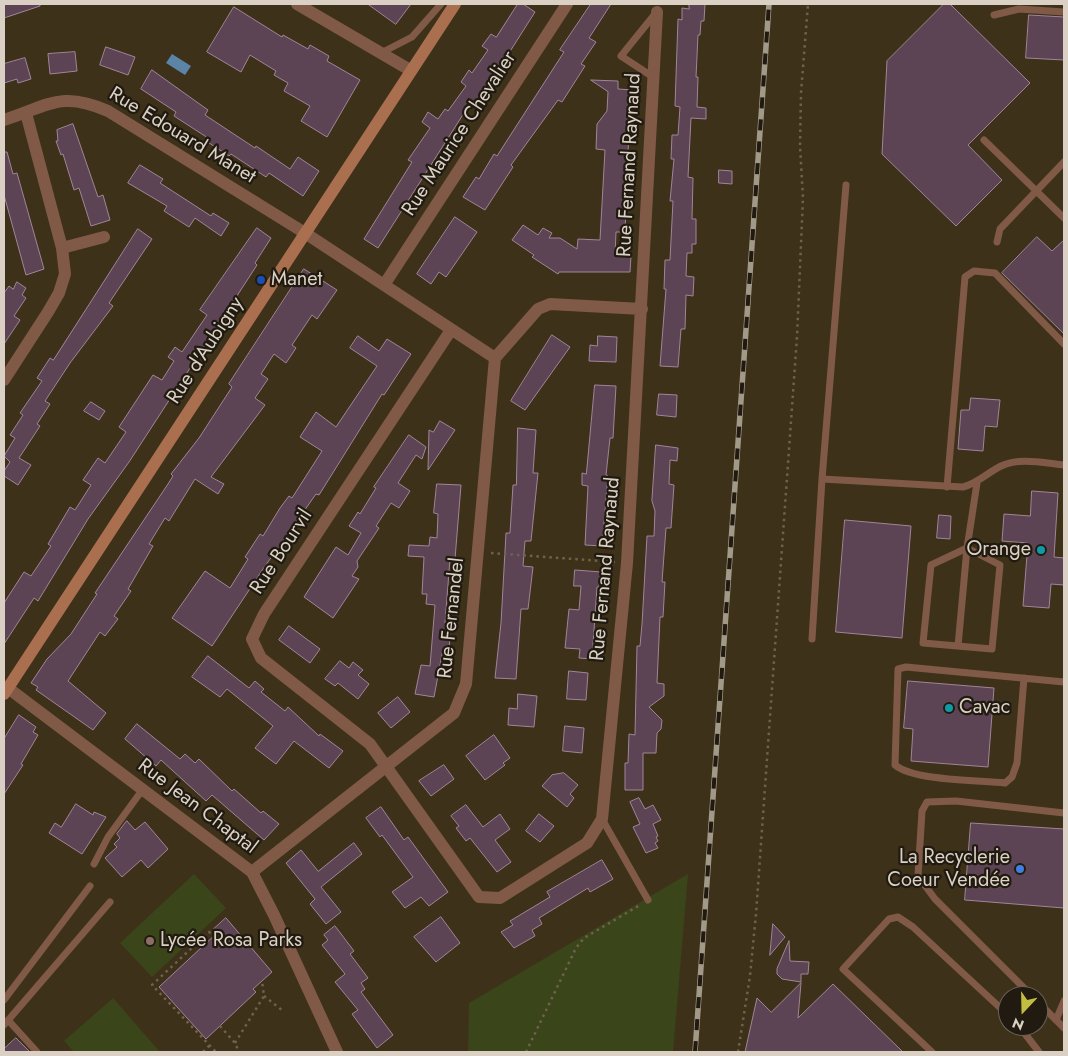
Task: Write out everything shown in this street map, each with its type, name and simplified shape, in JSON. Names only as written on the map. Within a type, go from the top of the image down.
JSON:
[{"type":"main road","name":"Rue d'Aubigny","points":[[6,691],[410,70],[455,4]]},
{"type":"street","points":[[297,4],[410,70]]},
{"type":"street","name":"Rue Maurice Chevalier","points":[[384,285],[567,4]]},
{"type":"street","name":"Rue Fernand Raynaud","points":[[388,767],[480,897],[500,898],[587,843],[602,819],[627,562],[657,12]]},
{"type":"street","name":"Rue Edouard Manet","points":[[4,120],[67,100],[80,100],[108,111],[305,233],[495,358]]},
{"type":"street","points":[[4,380],[59,293],[65,274],[62,248],[26,113]]},
{"type":"street","points":[[62,248],[104,237]]},
{"type":"street","points":[[495,358],[538,309],[550,304],[642,309]]},
{"type":"street","name":"Rue Bourvil","points":[[388,767],[370,744],[261,658],[252,639],[264,614],[451,330]]},
{"type":"street","name":"Rue Fernandel","points":[[252,872],[388,767],[454,713],[466,684],[495,358]]},
{"type":"street","name":"Rue Jean Chaptal","points":[[6,691],[143,789],[252,872],[337,1052]]},
{"type":"lane","points":[[381,53],[412,37],[441,4]]},
{"type":"lane","points":[[994,15],[1019,9],[1064,12]]},
{"type":"lane","points":[[653,77],[621,56],[657,12]]},
{"type":"lane","points":[[984,140],[1064,218]]},
{"type":"lane","points":[[997,242],[1000,229],[1064,162]]},
{"type":"lane","points":[[812,639],[822,479],[846,185]]},
{"type":"lane","points":[[947,487],[965,277],[974,271],[995,273],[1064,344]]},
{"type":"lane","points":[[822,479],[962,487],[977,483],[1000,467],[1016,461],[1064,465]]},
{"type":"lane","points":[[958,646],[967,548],[977,483]]},
{"type":"lane","points":[[967,548],[1000,564],[992,649],[923,643],[931,565],[967,548]]},
{"type":"lane","points":[[1024,678],[1017,763],[1012,777],[1004,782],[918,775],[901,770],[895,764],[898,670],[906,667],[1024,678],[1064,682]]},
{"type":"lane","points":[[94,864],[108,837],[143,789]]},
{"type":"lane","points":[[1022,986],[935,899],[918,876],[922,811],[927,802],[956,801],[1064,814]]},
{"type":"lane","points":[[602,819],[648,900]]},
{"type":"lane","points":[[4,1000],[90,886]]},
{"type":"lane","points":[[37,1052],[6,1023],[110,902]]},
{"type":"lane","points":[[932,1052],[843,969],[890,919],[898,917],[913,927],[998,1006]]},
{"type":"lane","points":[[1056,1020],[1064,1001]]},
{"type":"lane","points":[[1048,1012],[1064,1028]]},
{"type":"lane","points":[[1027,1036],[1039,1052]]},
{"type":"path","points":[[738,1052],[750,976],[756,914],[797,338],[803,198],[800,146],[801,93],[808,4]]},
{"type":"path","points":[[478,552],[627,562]]},
{"type":"path","points":[[526,1052],[576,948],[584,938],[648,900]]},
{"type":"path","points":[[214,938],[209,932],[152,986],[216,1052]]},
{"type":"path","points":[[235,1043],[264,996],[262,981]]},
{"type":"path","points":[[264,996],[283,1011]]},
{"type":"path","points":[[220,1026],[235,1043],[239,1052]]},
{"type":"path","points":[[203,1052],[210,1045]]},
{"type":"green space","points":[[194,874],[226,908],[152,977],[120,943]]},
{"type":"green space","points":[[688,874],[673,1052],[468,1052],[469,1003]]},
{"type":"green space","points":[[113,998],[160,1052],[74,1052],[64,1041]]},
{"type":"water","points":[[172,54],[191,66],[185,75],[166,63]]},
{"type":"building","points":[[4,4],[40,4],[40,6],[4,18]]},
{"type":"building","points":[[368,4],[411,4],[396,24]]},
{"type":"building","points":[[518,4],[523,4],[535,12],[476,105],[471,102],[378,248],[364,239],[412,162],[408,160],[430,128],[422,122],[428,112],[438,119],[445,109],[448,111],[466,86],[461,82],[469,70],[472,73],[488,50],[482,46],[491,34],[496,37]]},
{"type":"building","points":[[591,4],[611,4],[589,38],[596,42],[581,64],[585,66],[562,102],[558,100],[511,165],[513,167],[485,210],[463,197],[476,177],[479,179],[494,154],[497,156],[564,52],[560,50]]},
{"type":"building","points":[[689,4],[705,4],[704,21],[701,21],[700,35],[698,35],[696,77],[698,77],[697,107],[706,108],[706,119],[691,118],[688,177],[693,178],[692,219],[696,219],[696,244],[692,244],[692,253],[687,253],[686,276],[694,277],[693,296],[686,295],[685,329],[681,329],[678,367],[660,366],[666,289],[664,289],[665,260],[670,260],[673,201],[670,201],[674,159],[671,159],[672,135],[678,135],[680,107],[675,106],[678,19],[682,20],[682,8],[689,9]]},
{"type":"building","points":[[944,4],[950,4],[1030,83],[968,145],[1002,180],[956,226],[882,154],[887,61]]},
{"type":"building","points":[[234,7],[282,37],[283,35],[308,49],[310,45],[329,56],[327,61],[360,80],[327,137],[301,121],[310,106],[284,91],[288,83],[274,75],[276,71],[250,55],[241,72],[207,52]]},
{"type":"building","points":[[1029,15],[1064,17],[1064,60],[1026,58]]},
{"type":"building","points":[[106,47],[135,57],[128,75],[100,65]]},
{"type":"building","points":[[75,52],[77,71],[50,74],[48,54]]},
{"type":"building","points":[[25,58],[31,79],[18,83],[17,79],[4,83],[4,64]]},
{"type":"building","points":[[152,70],[208,110],[205,115],[255,148],[256,146],[290,169],[298,157],[319,171],[303,196],[269,173],[266,177],[231,154],[229,156],[206,141],[208,138],[174,116],[176,112],[141,89]]},
{"type":"building","points":[[591,80],[618,81],[618,89],[633,90],[628,151],[625,232],[616,232],[615,255],[631,256],[630,272],[559,272],[558,274],[532,257],[534,255],[512,240],[523,225],[538,235],[543,228],[552,233],[549,238],[560,238],[577,249],[578,239],[600,240],[605,150],[596,149],[597,124],[607,111],[608,92]]},
{"type":"building","points":[[73,124],[98,197],[103,195],[110,220],[91,226],[79,188],[74,190],[63,154],[61,155],[56,141],[58,141],[57,130]]},
{"type":"building","points":[[4,152],[7,152],[13,174],[17,173],[44,269],[26,275],[4,195]]},
{"type":"building","points":[[140,165],[163,179],[160,183],[211,216],[213,213],[229,223],[221,236],[195,218],[189,227],[164,211],[167,206],[128,183]]},
{"type":"building","points":[[719,170],[732,171],[732,184],[719,183]]},
{"type":"building","points":[[455,217],[477,232],[446,277],[439,272],[431,284],[417,274]]},
{"type":"building","points":[[257,228],[271,238],[255,263],[257,265],[129,462],[88,519],[38,601],[34,598],[4,644],[4,603],[24,572],[31,576],[51,546],[48,544],[70,507],[75,510],[91,485],[83,480],[98,458],[105,463],[126,432],[119,427],[153,375],[162,380],[174,361],[168,357],[175,347],[182,352],[207,315],[200,310]]},
{"type":"building","points":[[138,229],[152,239],[109,303],[113,306],[70,363],[45,401],[50,404],[37,424],[40,426],[19,458],[31,465],[18,485],[4,476],[4,471],[10,462],[4,456],[15,438],[10,435],[23,415],[20,413],[42,381],[37,378],[50,358],[53,360]]},
{"type":"building","points":[[1037,237],[1052,251],[1064,240],[1064,334],[1002,273]]},
{"type":"building","points":[[304,269],[337,290],[317,319],[312,315],[292,345],[296,348],[286,363],[274,354],[261,374],[268,379],[255,398],[265,405],[211,477],[224,484],[218,494],[195,479],[169,521],[165,518],[149,544],[153,546],[128,589],[131,591],[114,616],[118,619],[105,636],[100,632],[68,681],[106,713],[93,730],[36,690],[38,687],[31,683],[47,659],[71,634],[97,594],[95,593],[173,476],[171,474],[199,438],[232,387],[229,384]]},
{"type":"building","points":[[17,282],[26,288],[22,295],[26,298],[14,316],[20,320],[4,344],[4,293],[9,286],[13,289]]},
{"type":"building","points":[[552,335],[570,347],[525,410],[511,401]]},
{"type":"building","points":[[358,336],[379,351],[387,339],[411,354],[384,395],[382,394],[319,495],[316,494],[212,646],[172,618],[205,571],[230,588],[248,559],[245,557],[260,534],[263,536],[289,496],[292,498],[322,451],[300,437],[316,412],[336,427],[377,366],[350,348]]},
{"type":"building","points":[[598,336],[617,337],[616,362],[589,361],[590,345],[597,346]]},
{"type":"building","points":[[595,385],[616,386],[613,438],[610,438],[606,475],[608,476],[602,546],[585,545],[588,486],[582,485],[582,473],[586,474]]},
{"type":"building","points":[[659,394],[677,395],[676,417],[657,415]]},
{"type":"building","points":[[971,398],[1000,400],[997,427],[985,426],[983,451],[958,449],[961,410],[969,410]]},
{"type":"building","points":[[91,402],[105,411],[99,420],[84,411]]},
{"type":"building","points":[[440,421],[455,430],[428,470],[429,430],[433,432]]},
{"type":"building","points":[[518,428],[536,430],[533,473],[538,473],[531,541],[525,541],[523,566],[533,567],[528,609],[521,609],[516,679],[495,678],[501,623],[506,533],[510,533],[513,485],[516,485]]},
{"type":"building","points":[[409,435],[426,447],[422,459],[416,455],[398,483],[410,491],[399,508],[391,503],[376,526],[379,528],[357,561],[358,567],[352,576],[359,579],[333,618],[304,597],[336,547],[348,555],[361,533],[349,526],[358,512],[360,514],[376,488],[374,487]]},
{"type":"building","points":[[656,445],[678,448],[677,461],[670,460],[669,484],[674,485],[671,528],[666,528],[662,582],[665,582],[663,617],[660,617],[657,683],[664,684],[664,696],[649,707],[662,720],[661,729],[657,733],[656,753],[643,753],[643,790],[625,790],[625,763],[628,763],[629,734],[635,735],[637,646],[640,646],[642,624],[647,536],[654,536],[655,511],[652,501]]},
{"type":"building","points":[[437,484],[461,485],[455,559],[450,559],[445,623],[451,624],[449,650],[443,649],[434,697],[415,694],[421,665],[430,666],[435,605],[426,604],[427,594],[422,594],[424,557],[408,556],[409,545],[429,546],[430,537],[437,538],[438,514],[434,513]]},
{"type":"building","name":"Orange","points":[[1032,491],[1058,493],[1054,557],[1064,558],[1064,585],[1051,584],[1049,608],[1023,606],[1028,543],[1002,541],[1004,514],[1030,516]]},
{"type":"building","points":[[939,515],[951,516],[950,539],[937,538]]},
{"type":"building","points":[[845,520],[911,526],[902,638],[836,632]]},
{"type":"building","points":[[575,570],[601,572],[599,587],[597,587],[592,659],[579,658],[580,649],[565,648],[569,609],[579,610],[581,586],[574,586]]},
{"type":"building","points":[[289,626],[320,649],[310,663],[279,640]]},
{"type":"building","points":[[208,656],[249,688],[255,681],[264,689],[261,692],[285,711],[288,707],[319,736],[320,734],[343,751],[329,768],[294,741],[276,764],[255,748],[273,726],[227,689],[220,697],[192,677]]},
{"type":"building","points":[[340,661],[349,668],[353,662],[363,670],[358,675],[369,684],[358,699],[338,683],[335,686],[325,679]]},
{"type":"building","points":[[569,671],[588,673],[586,700],[567,699]]},
{"type":"building","name":"Cavac","points":[[908,681],[994,688],[988,767],[911,761],[913,729],[904,728]]},
{"type":"building","points":[[518,694],[537,696],[534,727],[508,725],[509,708],[517,709]]},
{"type":"building","points":[[398,697],[410,712],[391,728],[378,713]]},
{"type":"building","points":[[19,715],[36,727],[33,732],[38,735],[21,764],[23,765],[4,794],[4,739]]},
{"type":"building","points":[[137,724],[180,759],[185,754],[195,763],[199,759],[232,791],[234,789],[261,813],[263,811],[279,824],[264,840],[212,795],[206,801],[161,760],[156,766],[125,739]]},
{"type":"building","points":[[565,726],[584,728],[582,753],[563,751]]},
{"type":"building","points":[[494,735],[510,758],[503,763],[505,765],[485,780],[466,756]]},
{"type":"building","points":[[444,765],[454,779],[431,796],[419,781]]},
{"type":"building","points":[[564,773],[578,785],[570,794],[574,798],[567,807],[542,786],[552,775]]},
{"type":"building","points":[[639,798],[645,809],[653,805],[661,820],[653,824],[658,836],[656,837],[658,841],[655,843],[658,848],[646,853],[633,827],[640,824],[630,802]]},
{"type":"building","points":[[76,804],[93,815],[94,812],[106,817],[82,854],[49,833],[55,823],[61,827]]},
{"type":"building","points":[[466,805],[483,827],[500,814],[510,829],[495,840],[511,862],[497,872],[470,838],[466,841],[456,828],[459,826],[451,816]]},
{"type":"building","points":[[381,807],[404,840],[408,837],[448,892],[429,906],[421,897],[405,908],[392,892],[413,877],[382,835],[380,837],[366,818]]},
{"type":"building","points":[[539,814],[554,826],[540,842],[526,831]]},
{"type":"building","points":[[127,821],[135,830],[145,822],[168,849],[148,868],[141,860],[122,877],[105,858],[117,847],[114,844],[120,838],[117,834]]},
{"type":"building","points":[[971,823],[1064,829],[1064,908],[965,900]]},
{"type":"building","points":[[354,843],[362,854],[321,887],[341,912],[326,924],[310,904],[315,899],[286,863],[301,850],[318,871]]},
{"type":"building","points":[[602,860],[613,879],[590,892],[588,888],[539,918],[542,924],[532,930],[535,936],[514,948],[501,932],[513,925],[510,921],[550,897],[547,892]]},
{"type":"building","points":[[441,917],[460,943],[436,962],[414,937]]},
{"type":"building","points":[[226,918],[272,972],[253,989],[256,992],[206,1039],[159,987],[217,933],[214,929]]},
{"type":"building","points":[[773,924],[785,937],[770,955]]},
{"type":"building","points":[[335,926],[354,951],[350,954],[368,978],[361,983],[365,989],[361,992],[393,1035],[377,1048],[352,1014],[358,1010],[335,982],[345,974],[322,945],[328,940],[324,935]]},
{"type":"building","points":[[789,941],[790,961],[809,962],[808,974],[801,974],[801,982],[782,979],[777,974],[777,969]]},
{"type":"building","points":[[801,983],[798,1018],[833,984],[903,1052],[745,1052],[757,998],[771,1012]]},
{"type":"building","points":[[16,1038],[30,1052],[4,1052],[4,1049]]},
{"type":"railway","points":[[695,1052],[769,4]]},
{"type":"place","name":"Manet","points":[[261,280]]},
{"type":"place","name":"Orange","points":[[1041,550]]},
{"type":"place","name":"Cavac","points":[[949,708]]},
{"type":"place","name":"La Recyclerie Coeur Vendée","points":[[1020,869]]},
{"type":"place","name":"Lycée Rosa Parks","points":[[150,941]]}]
